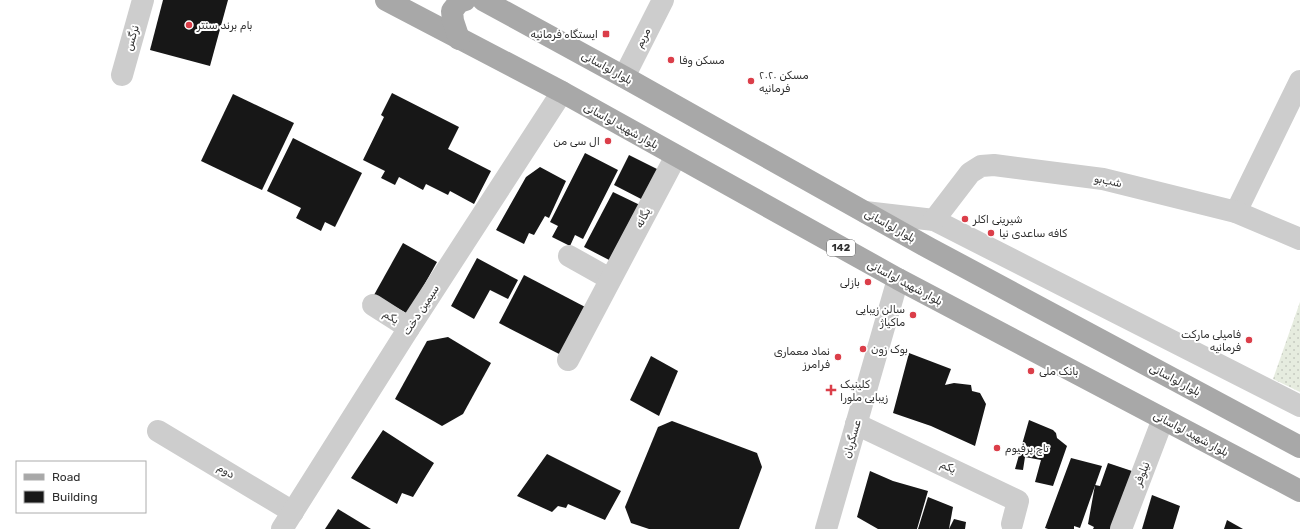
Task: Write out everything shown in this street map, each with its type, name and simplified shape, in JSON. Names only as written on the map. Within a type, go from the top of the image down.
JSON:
[{"type":"main road","name":"بلوار شهید لواسانی","points":[[386,0],[562,92],[898,279],[1300,491]]},
{"type":"main road","points":[[459,39],[453,21],[452,11],[459,2],[465,0]]},
{"type":"main road","name":"بلوار لواسانی","points":[[483,0],[1015,295],[1300,447]]},
{"type":"street","name":"نرگس","points":[[122,75],[143,0]]},
{"type":"street","name":"مریم","points":[[624,77],[663,0]]},
{"type":"street","points":[[1236,212],[1300,81]]},
{"type":"street","name":"سیمین دخت","points":[[288,520],[409,328],[562,92]]},
{"type":"street","name":"یگانه","points":[[568,360],[676,156]]},
{"type":"street","name":"شب‌بو","points":[[934,220],[970,173],[981,166],[994,165],[1103,179],[1236,212],[1300,239]]},
{"type":"street","points":[[865,212],[934,220],[1300,406]]},
{"type":"street","points":[[569,256],[610,279]]},
{"type":"street","name":"عسگریان","points":[[826,529],[898,279]]},
{"type":"street","name":"یکم","points":[[373,306],[409,328]]},
{"type":"street","name":"نیلوفر","points":[[1121,529],[1163,419]]},
{"type":"street","name":"یکم","points":[[856,424],[1018,501],[1012,524]]},
{"type":"street","name":"دوم","points":[[158,431],[288,520]]},
{"type":"shaded area","points":[[1300,302],[1300,392],[1273,379]]},
{"type":"building","name":"بام برند سنتر","points":[[163,0],[228,0],[210,66],[150,50]]},
{"type":"building","points":[[392,93],[459,127],[448,149],[491,171],[474,204],[450,191],[448,195],[426,184],[423,190],[399,177],[395,185],[381,178],[385,171],[363,160],[384,117],[381,115]]},
{"type":"building","points":[[233,94],[294,123],[262,190],[201,161]]},
{"type":"building","points":[[293,138],[362,173],[335,227],[325,222],[321,231],[296,218],[301,208],[267,191]]},
{"type":"building","points":[[585,153],[618,170],[583,239],[575,235],[570,246],[552,237],[558,226],[550,222]]},
{"type":"building","points":[[629,155],[661,171],[645,201],[614,185]]},
{"type":"building","points":[[540,167],[566,181],[549,218],[545,216],[534,235],[529,233],[524,244],[496,230],[526,177]]},
{"type":"building","points":[[613,192],[642,206],[613,262],[584,247]]},
{"type":"building","points":[[403,243],[437,262],[408,314],[374,295]]},
{"type":"building","points":[[477,258],[518,280],[508,299],[490,290],[474,319],[451,306]]},
{"type":"building","points":[[524,275],[589,309],[563,356],[499,323]]},
{"type":"building","points":[[448,337],[491,363],[463,414],[442,426],[395,399],[427,341]]},
{"type":"building","points":[[909,353],[951,369],[945,385],[954,383],[971,385],[972,391],[980,393],[986,404],[975,446],[931,426],[893,413]]},
{"type":"building","points":[[651,356],[678,371],[659,416],[630,400]]},
{"type":"building","points":[[1029,420],[1053,430],[1056,433],[1057,438],[1067,446],[1053,486],[1035,482],[1041,460],[1025,457],[1023,470],[1015,469]]},
{"type":"building","points":[[672,421],[757,453],[762,467],[739,529],[649,529],[631,523],[625,507],[658,427]]},
{"type":"building","points":[[383,430],[434,463],[413,497],[402,493],[397,504],[351,478]]},
{"type":"building","points":[[547,454],[621,491],[605,520],[568,504],[566,508],[558,506],[552,512],[517,496]]},
{"type":"building","points":[[1071,458],[1102,466],[1080,528],[1074,526],[1074,529],[1045,528]]},
{"type":"building","points":[[1108,463],[1135,472],[1114,529],[1093,529],[1094,527],[1088,524],[1095,485],[1100,486]]},
{"type":"building","points":[[870,471],[893,481],[928,491],[917,529],[878,529],[857,517]]},
{"type":"building","points":[[1152,495],[1180,506],[1173,529],[1142,529]]},
{"type":"building","points":[[928,497],[953,507],[949,529],[918,529]]},
{"type":"building","points":[[338,509],[371,529],[325,529]]},
{"type":"building","points":[[954,519],[966,522],[965,529],[949,529]]},
{"type":"building","points":[[1227,520],[1243,529],[1224,529]]},
{"type":"place","name":"بام برند سنتر","points":[[189,25]]},
{"type":"place","name":"ایستگاه فرمانیه","points":[[606,34]]},
{"type":"place","name":"مسکن وفا","points":[[671,60]]},
{"type":"place","name":"مسکن ۲۰۲۰ فرمانیه","points":[[751,81]]},
{"type":"place","name":"ال سی من","points":[[608,141]]},
{"type":"place","name":"شیرینی اکلر","points":[[965,219]]},
{"type":"place","name":"کافه ساعدی نیا","points":[[991,233]]},
{"type":"place","name":"بازلی","points":[[868,282]]},
{"type":"place","name":"سالن زیبایی ماکیاژ","points":[[913,315]]},
{"type":"place","name":"فامیلی مارکت فرمانیه","points":[[1249,340]]},
{"type":"place","name":"بوک زون","points":[[863,349]]},
{"type":"place","name":"نماد معماری فرامرز","points":[[838,357]]},
{"type":"place","name":"بانک ملی","points":[[1031,371]]},
{"type":"place","name":"کلینیک زیبایی ملورا","points":[[831,390]]},
{"type":"place","name":"تاچ پرفيوم","points":[[997,448]]}]
